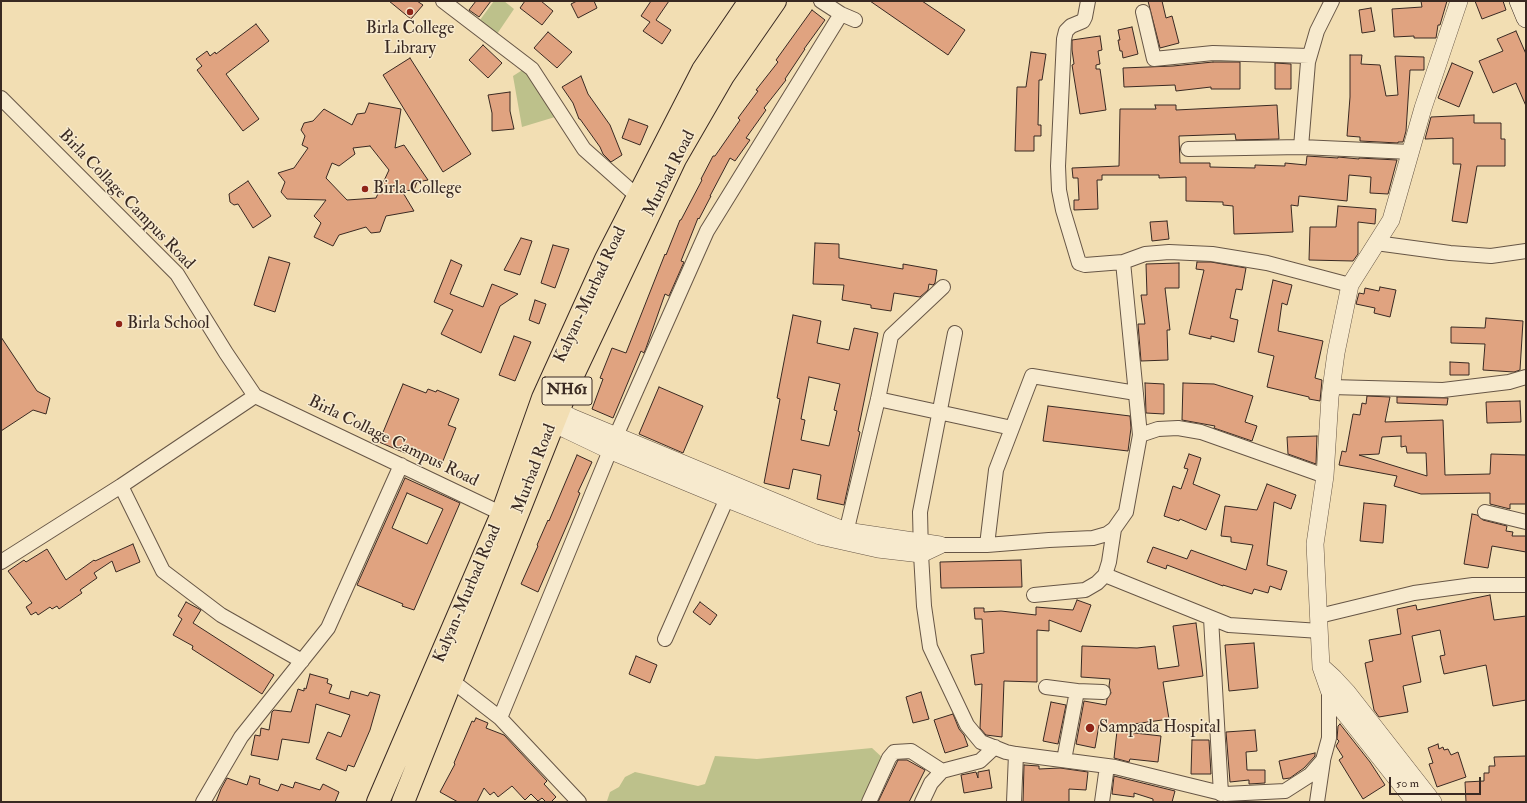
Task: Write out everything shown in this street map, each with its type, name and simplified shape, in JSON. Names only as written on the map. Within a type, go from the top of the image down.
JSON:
[{"type":"highway","name":"Kalyan-Murbad Road","points":[[385,800],[508,517],[606,259],[645,201],[703,70],[750,1]]},
{"type":"highway","name":"Murbad Road","points":[[645,201],[675,160],[723,76],[775,1]]},
{"type":"highway","name":"Murbad Road","points":[[403,802],[452,680],[508,517]]},
{"type":"main road","points":[[1519,1],[1526,18]]},
{"type":"street","points":[[443,1],[532,69],[584,149],[645,201]]},
{"type":"street","points":[[821,1],[839,8],[855,20]]},
{"type":"street","points":[[1088,1],[1083,21],[1070,26],[1066,31],[1064,39],[1058,166],[1059,190],[1063,210],[1079,263],[1085,265],[1122,262],[1145,254],[1170,252],[1212,254],[1266,263],[1350,285]]},
{"type":"street","points":[[1300,147],[1309,56],[1317,31],[1332,1]]},
{"type":"street","points":[[1415,802],[1339,706],[1332,684],[1321,667],[1315,544],[1325,476],[1331,386],[1350,285],[1391,220],[1423,108],[1459,1]]},
{"type":"street","points":[[500,718],[613,444],[707,231],[839,8]]},
{"type":"street","points":[[1143,12],[1154,59],[1213,53],[1309,56]]},
{"type":"street","name":"Birla Collage Campus Road","points":[[1,98],[177,274],[226,353],[255,396],[508,517]]},
{"type":"street","points":[[1188,149],[1300,147],[1411,152]]},
{"type":"street","points":[[1376,243],[1450,253],[1491,256],[1526,251]]},
{"type":"street","points":[[548,414],[613,444],[730,492],[845,536],[920,548],[940,545],[987,545],[1093,538],[1108,534],[1114,529],[1126,512],[1140,435],[1122,262]]},
{"type":"street","points":[[845,536],[878,399],[891,336],[943,288]]},
{"type":"street","points":[[955,333],[920,512],[920,548],[924,606],[930,648],[967,725],[982,742],[1016,754],[1107,766],[1221,794],[1285,791],[1310,774],[1323,760]]},
{"type":"street","points":[[987,545],[996,470],[1032,376],[1136,393]]},
{"type":"street","points":[[1331,386],[1443,390],[1509,382],[1526,377]]},
{"type":"street","points":[[1,562],[122,486],[255,396]]},
{"type":"street","points":[[878,399],[1012,428]]},
{"type":"street","points":[[1140,435],[1158,429],[1178,428],[1201,432],[1325,476]]},
{"type":"street","points":[[203,802],[241,737],[328,628],[401,465]]},
{"type":"street","points":[[122,486],[163,571],[221,615],[302,661]]},
{"type":"street","points":[[666,639],[730,492]]},
{"type":"street","points":[[1485,512],[1526,522]]},
{"type":"street","points":[[1034,595],[1085,590],[1097,583],[1105,575],[1109,562],[1114,529]]},
{"type":"street","points":[[1105,575],[1229,625],[1319,623],[1414,593],[1473,585],[1526,585]]},
{"type":"street","points":[[1211,618],[1221,794]]},
{"type":"street","points":[[452,680],[500,718],[579,802]]},
{"type":"street","points":[[1317,802],[1323,760],[1329,738],[1332,684]]},
{"type":"street","points":[[1332,684],[1347,692],[1434,802]]},
{"type":"street","points":[[1046,687],[1077,691],[1103,692]]},
{"type":"street","points":[[1064,760],[1077,691]]},
{"type":"street","points":[[922,802],[932,783],[942,771],[980,761],[995,747]]},
{"type":"street","points":[[868,802],[889,758],[894,752],[911,752],[942,771]]},
{"type":"street","points":[[1014,802],[1016,754]]},
{"type":"street","points":[[1102,802],[1107,766]]},
{"type":"green space","points":[[494,1],[504,1],[514,9],[497,34],[480,20]]},
{"type":"green space","points":[[524,69],[534,82],[555,117],[522,127],[513,76]]},
{"type":"green space","points":[[872,748],[885,760],[865,802],[607,801],[610,792],[619,787],[625,777],[635,772],[698,786],[705,784],[715,756],[757,759]]},
{"type":"building","name":"Birla College Library","points":[[389,1],[417,1],[423,5],[411,19]]},
{"type":"building","points":[[476,1],[491,1],[479,17],[469,10]]},
{"type":"building","points":[[525,1],[541,1],[553,11],[542,25],[520,8]]},
{"type":"building","points":[[577,1],[594,1],[597,8],[578,18],[571,4]]},
{"type":"building","points":[[651,1],[669,1],[656,20],[671,30],[662,44],[643,31],[650,22],[641,16]]},
{"type":"building","points":[[870,1],[922,1],[965,30],[948,55]]},
{"type":"building","points":[[1148,1],[1162,1],[1166,18],[1172,16],[1179,43],[1160,48]]},
{"type":"building","points":[[1421,1],[1447,1],[1440,25],[1438,25],[1436,38],[1414,38],[1414,36],[1394,37],[1392,9],[1422,7]]},
{"type":"building","points":[[1475,1],[1503,1],[1506,10],[1482,19]]},
{"type":"building","points":[[1371,8],[1375,31],[1362,33],[1359,10]]},
{"type":"building","points":[[812,10],[825,20],[804,49],[785,79],[786,80],[764,108],[766,110],[746,138],[750,140],[735,161],[730,158],[699,219],[698,218],[681,261],[684,262],[669,296],[665,294],[644,353],[641,351],[613,418],[592,409],[603,379],[600,378],[612,348],[626,353],[680,220],[702,180],[701,179],[713,156],[715,156],[740,120],[738,118],[758,91],[756,90],[778,62],[776,60]]},
{"type":"building","points":[[256,24],[269,41],[226,74],[259,119],[243,131],[197,70],[202,66],[196,59],[207,51],[210,56],[215,52],[216,54]]},
{"type":"building","points":[[1132,27],[1138,54],[1123,58],[1118,40],[1120,40],[1118,30]]},
{"type":"building","points":[[1516,31],[1526,54],[1526,106],[1516,83],[1493,93],[1479,61],[1503,51],[1497,39]]},
{"type":"building","points":[[548,32],[572,52],[557,68],[534,48]]},
{"type":"building","points":[[1100,36],[1102,50],[1098,51],[1100,64],[1096,65],[1096,69],[1100,69],[1106,110],[1080,114],[1072,65],[1074,64],[1072,40]]},
{"type":"building","points":[[483,45],[502,63],[488,78],[469,60]]},
{"type":"building","points":[[1031,52],[1046,54],[1042,80],[1039,80],[1038,125],[1041,125],[1041,136],[1034,136],[1034,151],[1015,151],[1017,87],[1026,87]]},
{"type":"building","points":[[1350,55],[1362,55],[1361,64],[1380,65],[1386,96],[1398,95],[1395,56],[1424,57],[1424,70],[1410,70],[1406,131],[1403,142],[1360,141],[1360,137],[1347,136],[1350,97]]},
{"type":"building","points":[[410,58],[471,154],[443,172],[383,75]]},
{"type":"building","points":[[1213,62],[1240,62],[1240,89],[1211,89],[1211,87],[1176,91],[1175,85],[1124,87],[1123,68],[1173,66]]},
{"type":"building","points":[[1275,63],[1291,64],[1291,89],[1275,89]]},
{"type":"building","points":[[1452,63],[1473,72],[1459,107],[1438,98]]},
{"type":"building","points":[[581,76],[588,94],[610,125],[622,155],[611,162],[603,154],[600,147],[579,119],[573,103],[562,87]]},
{"type":"building","points":[[510,92],[510,111],[514,129],[492,131],[492,113],[488,95]]},
{"type":"building","points":[[369,103],[401,109],[395,148],[404,145],[428,180],[417,182],[414,190],[402,191],[414,211],[386,216],[380,232],[371,233],[366,227],[339,235],[333,246],[314,237],[321,223],[314,216],[326,200],[287,199],[281,192],[285,182],[278,173],[294,168],[308,148],[302,145],[305,136],[301,130],[304,123],[313,121],[324,109],[352,125],[357,114],[365,113]],"holes":[[[370,146],[389,170],[376,198],[347,200],[326,178],[332,163],[339,166],[355,154],[353,148]]]},
{"type":"building","points":[[1155,105],[1176,105],[1176,110],[1277,105],[1279,139],[1236,140],[1235,134],[1179,136],[1180,163],[1210,163],[1210,167],[1255,168],[1255,165],[1285,166],[1285,163],[1306,165],[1307,156],[1397,160],[1388,194],[1370,193],[1371,177],[1349,175],[1347,201],[1299,196],[1298,206],[1291,205],[1293,232],[1234,234],[1233,206],[1223,205],[1223,202],[1186,201],[1186,177],[1159,178],[1159,175],[1102,175],[1102,180],[1097,180],[1098,209],[1074,210],[1074,200],[1079,200],[1078,178],[1073,178],[1072,168],[1119,166],[1120,109],[1156,109]]},
{"type":"building","points":[[1474,115],[1474,123],[1501,123],[1501,139],[1505,139],[1505,166],[1477,166],[1467,223],[1452,221],[1461,164],[1453,164],[1453,138],[1425,139],[1431,117]]},
{"type":"building","points":[[629,119],[648,126],[640,145],[622,138]]},
{"type":"building","points":[[248,181],[271,216],[253,228],[238,204],[234,205],[230,202],[229,194]]},
{"type":"building","points":[[1338,206],[1376,209],[1375,224],[1358,222],[1358,254],[1353,261],[1309,260],[1310,227],[1336,227]]},
{"type":"building","points":[[1167,221],[1169,239],[1152,241],[1150,222]]},
{"type":"building","points":[[521,238],[532,241],[520,275],[504,270]]},
{"type":"building","points":[[815,243],[839,244],[839,258],[903,269],[903,264],[937,270],[935,283],[933,285],[929,284],[928,290],[920,297],[894,293],[891,311],[871,308],[871,305],[842,300],[844,285],[813,284]]},
{"type":"building","points":[[553,245],[569,249],[555,288],[541,283]]},
{"type":"building","points":[[269,257],[290,263],[275,312],[254,305]]},
{"type":"building","points":[[451,260],[462,265],[450,294],[483,307],[492,284],[518,294],[500,306],[481,353],[441,334],[453,310],[434,302]]},
{"type":"building","points":[[1197,262],[1211,262],[1246,268],[1242,290],[1236,289],[1230,318],[1238,320],[1234,342],[1211,336],[1211,339],[1189,334],[1204,270],[1196,269]]},
{"type":"building","points":[[1179,263],[1179,288],[1165,288],[1170,330],[1167,330],[1168,360],[1141,361],[1138,324],[1145,324],[1141,295],[1147,295],[1146,264]]},
{"type":"building","points":[[1273,280],[1292,285],[1287,305],[1282,303],[1278,331],[1323,341],[1315,378],[1322,380],[1320,401],[1267,387],[1274,356],[1258,352]]},
{"type":"building","points":[[1380,287],[1396,290],[1390,317],[1374,313],[1375,308],[1356,304],[1359,293],[1364,294],[1365,288],[1379,291]]},
{"type":"building","points":[[535,300],[546,304],[539,324],[529,320]]},
{"type":"building","points":[[793,315],[821,321],[817,343],[849,350],[854,328],[878,333],[858,431],[860,432],[844,505],[817,499],[821,475],[793,469],[789,489],[764,483],[780,399],[777,398]],"holes":[[[809,377],[840,384],[834,410],[837,411],[829,446],[801,440],[805,420],[801,419]]]},
{"type":"building","points":[[1486,318],[1523,321],[1520,370],[1514,372],[1483,370],[1485,344],[1451,343],[1451,327],[1485,328]]},
{"type":"building","points":[[514,336],[531,342],[515,381],[499,375]]},
{"type":"building","points":[[1,337],[37,391],[50,398],[46,414],[33,410],[1,431]]},
{"type":"building","points":[[1450,362],[1469,363],[1469,375],[1450,375]]},
{"type":"building","points":[[1145,383],[1164,384],[1164,414],[1146,413]]},
{"type":"building","points":[[1183,383],[1214,384],[1253,396],[1245,422],[1257,426],[1252,441],[1214,428],[1215,426],[1182,420]]},
{"type":"building","points":[[403,384],[426,393],[428,389],[436,392],[437,390],[459,399],[448,425],[456,428],[441,466],[422,460],[379,442]]},
{"type":"building","points":[[659,387],[703,406],[683,453],[639,434]]},
{"type":"building","points":[[1367,396],[1390,397],[1385,422],[1443,420],[1445,475],[1490,474],[1491,454],[1526,455],[1526,504],[1510,504],[1510,509],[1490,504],[1490,493],[1421,494],[1394,486],[1397,476],[1339,465],[1342,451],[1346,452],[1353,414],[1360,415],[1362,403],[1366,404]],"holes":[[[1401,436],[1401,447],[1406,446],[1407,453],[1426,453],[1427,476],[1359,455],[1379,454],[1382,437]]]},
{"type":"building","points":[[1397,397],[1448,398],[1447,405],[1397,403]]},
{"type":"building","points":[[1520,401],[1521,422],[1487,423],[1486,402]]},
{"type":"building","points":[[1048,406],[1130,416],[1131,428],[1128,451],[1043,441]]},
{"type":"building","points":[[1317,436],[1316,464],[1288,454],[1287,437]]},
{"type":"building","points":[[1189,454],[1201,458],[1193,484],[1220,495],[1206,530],[1180,519],[1179,521],[1164,516],[1173,486],[1181,489],[1188,469],[1184,468]]},
{"type":"building","points":[[577,455],[592,462],[578,492],[580,493],[570,518],[538,592],[521,584]]},
{"type":"building","points":[[405,478],[460,503],[414,610],[357,585]],"holes":[[[407,493],[443,509],[427,544],[392,528]]]},
{"type":"building","points":[[1267,484],[1296,495],[1291,509],[1274,502],[1267,565],[1287,571],[1281,590],[1270,586],[1268,593],[1254,589],[1252,594],[1223,586],[1167,565],[1166,569],[1147,562],[1153,547],[1187,559],[1191,550],[1246,570],[1253,545],[1231,542],[1231,537],[1221,536],[1225,506],[1257,510]]},
{"type":"building","points":[[1364,503],[1386,505],[1383,543],[1360,541]]},
{"type":"building","points":[[1472,514],[1477,515],[1483,520],[1507,526],[1506,531],[1513,532],[1512,536],[1526,536],[1526,552],[1492,546],[1488,568],[1464,564]]},
{"type":"building","points":[[133,544],[140,562],[116,572],[112,561],[94,573],[97,578],[80,590],[82,593],[59,609],[57,606],[52,609],[50,607],[38,615],[36,612],[31,615],[26,607],[32,603],[8,571],[24,560],[26,562],[47,549],[66,580],[94,560],[95,561]]},
{"type":"building","points":[[1021,560],[1022,587],[941,588],[940,562]]},
{"type":"building","points":[[1490,595],[1494,620],[1526,616],[1526,700],[1493,706],[1486,665],[1444,674],[1440,656],[1445,655],[1440,630],[1412,636],[1421,682],[1403,686],[1408,712],[1379,717],[1374,710],[1365,663],[1373,661],[1369,640],[1401,634],[1397,609],[1416,605],[1417,610]]},
{"type":"building","points":[[1077,600],[1091,605],[1081,632],[1049,620],[1049,631],[1037,630],[1037,682],[1004,681],[1002,737],[986,735],[980,728],[982,684],[975,685],[971,655],[984,653],[982,619],[975,619],[974,608],[984,608],[984,612],[1001,611],[1036,615],[1036,607],[1073,610]]},
{"type":"building","points":[[186,602],[201,610],[193,623],[274,675],[262,694],[192,649],[193,646],[173,635],[182,619],[178,616]]},
{"type":"building","points":[[700,602],[717,615],[710,625],[693,612]]},
{"type":"building","points":[[1196,623],[1203,676],[1163,682],[1169,719],[1113,727],[1099,725],[1095,748],[1076,744],[1084,701],[1106,705],[1107,699],[1111,693],[1109,686],[1110,679],[1081,677],[1082,646],[1137,648],[1155,646],[1158,669],[1179,666],[1173,626]]},
{"type":"building","points":[[1254,643],[1258,688],[1229,691],[1225,645]]},
{"type":"building","points":[[636,656],[657,665],[650,683],[629,674]]},
{"type":"building","points":[[310,674],[328,679],[327,683],[332,685],[329,693],[349,699],[351,691],[368,696],[370,692],[380,695],[370,730],[354,767],[348,765],[346,771],[316,759],[328,732],[341,737],[350,715],[316,704],[309,743],[282,739],[278,760],[251,755],[255,735],[260,736],[261,728],[269,730],[272,712],[274,710],[291,712],[298,689],[304,691],[304,688],[306,689]]},
{"type":"building","points":[[921,692],[929,719],[913,723],[906,697]]},
{"type":"building","points":[[1051,702],[1066,705],[1058,744],[1043,741]]},
{"type":"building","points":[[953,714],[968,746],[945,753],[934,720]]},
{"type":"building","points":[[476,718],[488,723],[486,728],[504,735],[547,781],[544,784],[556,797],[551,802],[546,802],[542,798],[538,801],[531,794],[525,800],[512,786],[498,797],[494,792],[490,795],[484,788],[477,802],[458,802],[440,792],[455,764],[454,763],[472,721],[474,722]]},
{"type":"building","points":[[1340,724],[1370,762],[1385,785],[1363,799],[1339,760],[1343,757],[1336,746],[1339,741],[1337,739],[1338,726]]},
{"type":"building","points":[[1255,730],[1257,751],[1246,752],[1247,770],[1265,770],[1265,783],[1249,784],[1249,780],[1230,782],[1226,732]]},
{"type":"building","points":[[1117,731],[1161,736],[1158,762],[1130,759],[1129,762],[1114,758]]},
{"type":"building","points":[[1192,740],[1209,740],[1211,774],[1191,774]]},
{"type":"building","points":[[1438,744],[1439,749],[1443,747],[1444,750],[1448,749],[1451,755],[1458,752],[1466,777],[1437,787],[1429,764],[1433,763],[1428,748]]},
{"type":"building","points":[[1315,753],[1315,756],[1304,768],[1290,778],[1283,779],[1279,761]]},
{"type":"building","points":[[1526,756],[1526,802],[1466,802],[1465,782],[1484,781],[1484,773],[1489,773],[1489,766],[1495,766],[1494,757]]},
{"type":"building","points":[[898,760],[907,760],[925,770],[909,802],[878,802]]},
{"type":"building","points":[[1024,765],[1039,766],[1039,769],[1060,768],[1088,772],[1086,790],[1069,789],[1069,802],[1023,802]]},
{"type":"building","points":[[989,770],[992,788],[964,793],[961,775],[976,772],[978,778],[978,772]]},
{"type":"building","points":[[250,776],[260,779],[259,784],[278,791],[281,784],[293,788],[295,782],[320,790],[323,784],[339,792],[335,802],[216,802],[227,778],[247,785]]},
{"type":"building","points":[[1114,776],[1175,791],[1172,802],[1153,802],[1153,799],[1134,793],[1134,797],[1112,794]]},
{"type":"place","name":"Birla College Library","points":[[410,12]]},
{"type":"place","name":"Birla College","points":[[365,189]]},
{"type":"place","name":"Birla School","points":[[119,324]]},
{"type":"place","name":"Sampada Hospital","points":[[1090,728]]}]
